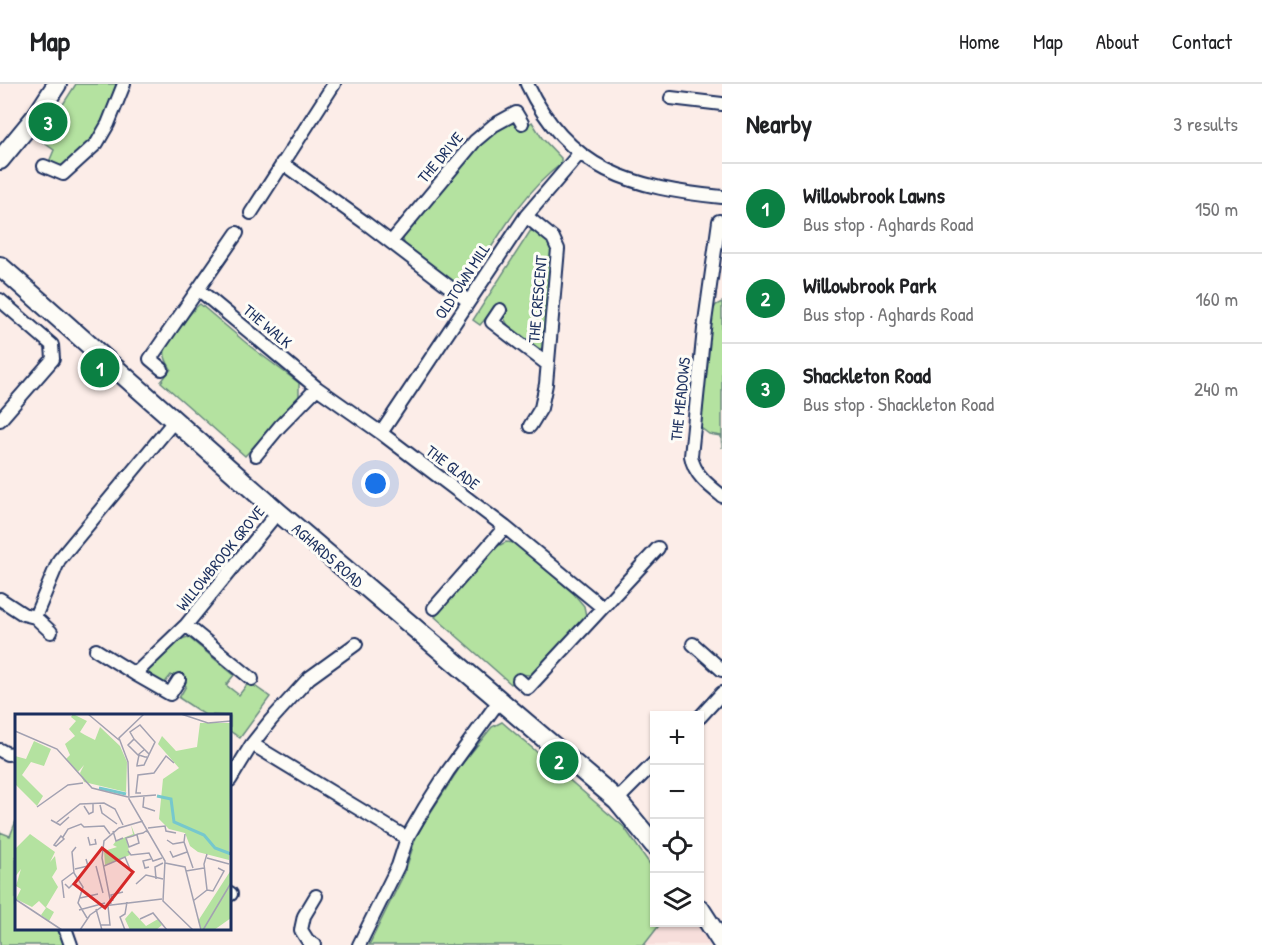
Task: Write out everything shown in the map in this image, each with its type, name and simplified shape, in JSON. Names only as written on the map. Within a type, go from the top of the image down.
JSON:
[{"type":"street","points":[[0,160],[37,115],[57,84]]},
{"type":"street","points":[[44,166],[63,174],[97,143],[108,124],[124,84]]},
{"type":"street","points":[[251,213],[334,84]]},
{"type":"street","points":[[526,84],[542,112],[560,135],[579,154],[603,169],[677,192],[722,197]]},
{"type":"street","points":[[671,98],[722,104]]},
{"type":"street","name":"THE DRIVE","points":[[391,242],[484,133],[516,113],[522,123]]},
{"type":"street","name":"OLDTOWN MILL","points":[[381,434],[526,216],[579,154]]},
{"type":"street","points":[[282,163],[468,301]]},
{"type":"street","name":"THE CRESCENT","points":[[526,216],[553,238],[558,249],[548,364],[541,408],[531,426]]},
{"type":"street","name":"THE MEADOWS","points":[[719,221],[716,294],[691,456],[692,463],[703,479],[722,496]]},
{"type":"street","points":[[162,369],[150,359],[237,233]]},
{"type":"street","name":"AGHARDS ROAD","points":[[0,267],[278,512],[617,800],[650,840]]},
{"type":"street","name":"THE WALK","points":[[198,289],[317,388],[381,434]]},
{"type":"street","points":[[0,300],[52,345],[53,359],[0,420]]},
{"type":"street","name":"THE CRESCENT","points":[[500,310],[492,322],[548,364]]},
{"type":"street","points":[[256,455],[317,388]]},
{"type":"street","points":[[35,617],[59,560],[174,420]]},
{"type":"street","name":"THE GLADE","points":[[381,434],[505,527],[602,607]]},
{"type":"street","name":"WILLOWBROOK GROVE","points":[[135,674],[186,625],[278,512]]},
{"type":"street","points":[[434,608],[505,527]]},
{"type":"street","points":[[519,680],[528,688],[658,548]]},
{"type":"street","points":[[0,599],[23,614],[35,617],[51,632]]},
{"type":"street","name":"WILLOWBROOK GROVE","points":[[186,625],[252,679]]},
{"type":"street","points":[[231,778],[252,744],[309,678],[356,644]]},
{"type":"street","points":[[693,644],[722,670]]},
{"type":"street","points":[[96,650],[170,694],[178,680]]},
{"type":"street","points":[[704,712],[722,693]]},
{"type":"street","points":[[359,945],[380,907],[398,866],[407,838],[448,771],[499,701]]},
{"type":"street","points":[[252,744],[407,838]]},
{"type":"street","points":[[0,750],[6,754],[15,753]]},
{"type":"street","points":[[617,800],[652,765]]},
{"type":"street","points":[[315,945],[308,941],[301,930],[304,916],[316,896]]},
{"type":"street","points":[[704,916],[722,943]]},
{"type":"street","points":[[66,930],[71,945]]},
{"type":"shaded area","points":[[657,927],[699,927],[712,945],[644,945]]},
{"type":"green space","points":[[76,84],[119,84],[89,143],[71,161],[59,169],[49,162],[54,150],[40,140]]},
{"type":"green space","points":[[532,122],[542,138],[561,158],[561,164],[521,204],[469,282],[464,286],[457,285],[405,247],[403,239],[406,232],[455,171],[486,139],[509,123],[521,130]]},
{"type":"green space","points":[[531,230],[545,239],[553,254],[544,346],[541,349],[536,348],[509,327],[504,318],[508,311],[498,304],[480,325],[473,320]]},
{"type":"green space","points":[[722,302],[722,448],[721,436],[709,434],[701,428],[713,311],[716,305]]},
{"type":"green space","points":[[200,304],[251,347],[299,383],[299,396],[295,403],[245,456],[161,382],[171,369],[165,356],[167,346]]},
{"type":"green space","points":[[506,542],[515,543],[574,594],[584,606],[586,616],[535,673],[520,674],[511,684],[435,617],[496,547]]},
{"type":"green space","points":[[188,637],[234,675],[226,685],[239,695],[249,682],[270,697],[240,738],[231,732],[231,714],[203,714],[179,698],[186,686],[171,675],[163,685],[148,672],[149,666],[178,640]]},
{"type":"green space","points":[[502,722],[624,827],[650,864],[650,927],[658,927],[644,945],[369,945],[405,872],[416,837],[462,764],[492,727]]},
{"type":"green space","points":[[15,824],[15,930],[60,930],[64,945],[0,945],[0,832],[10,836]]},
{"type":"place","name":"Shackleton Road","points":[[48,122]]},
{"type":"place","name":"Willowbrook Lawns","points":[[100,368]]},
{"type":"place","name":"Willowbrook Park","points":[[559,761]]}]
